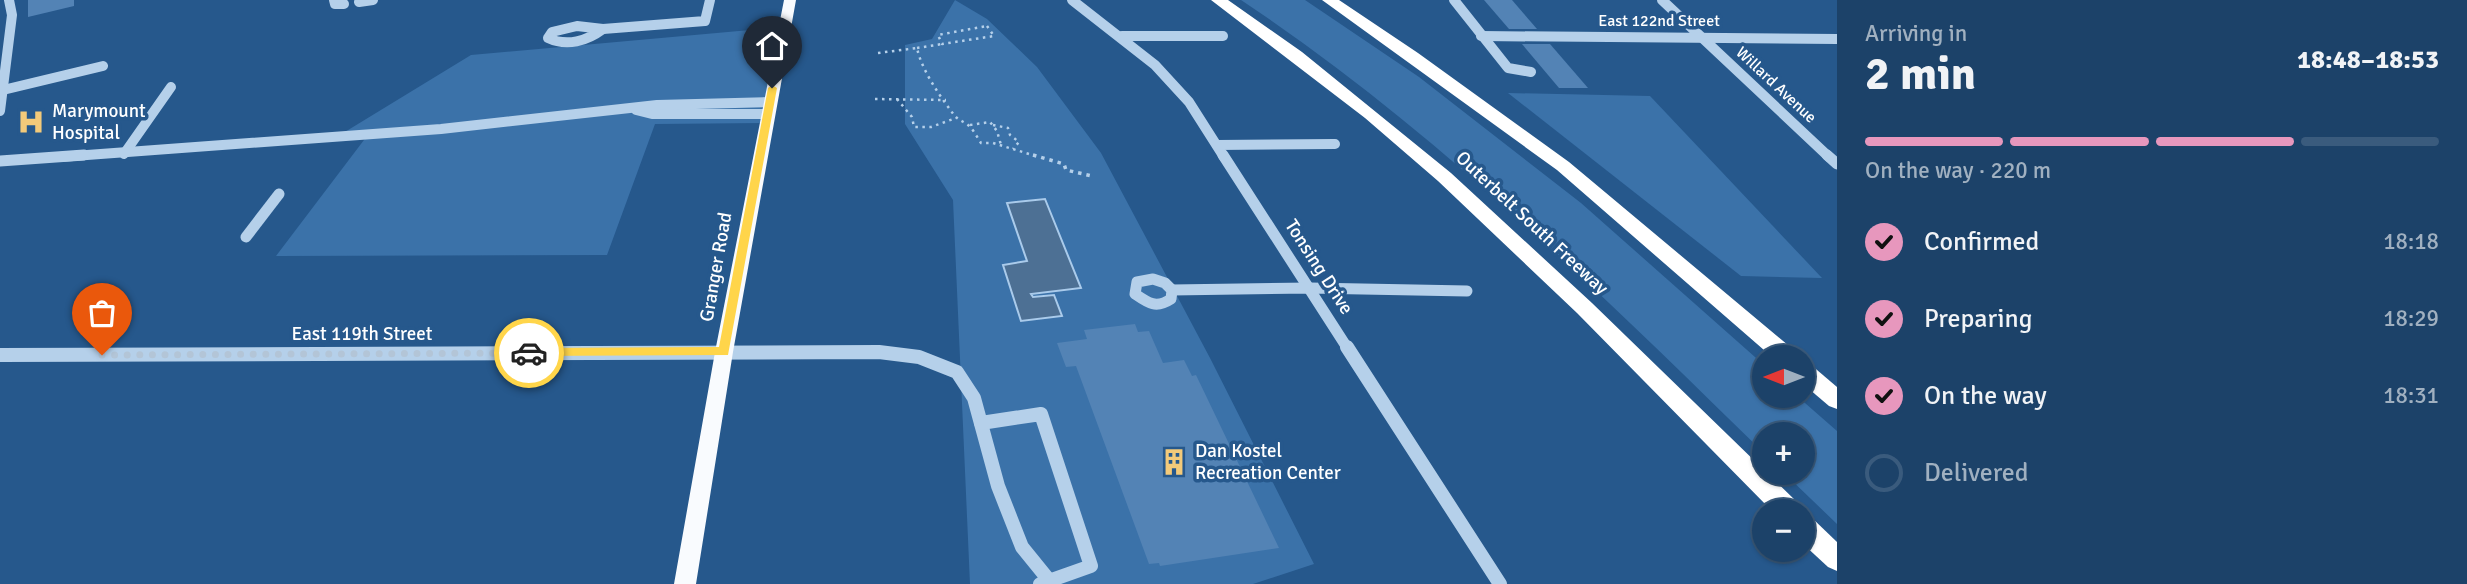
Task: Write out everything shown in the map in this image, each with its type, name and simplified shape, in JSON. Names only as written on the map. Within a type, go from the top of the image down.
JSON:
[{"type":"highway","name":"Outerbelt South Freeway","points":[[1218,0],[1319,72],[1430,163],[1584,307],[1777,499]]},
{"type":"highway","points":[[1329,0],[1412,56],[1563,166],[1773,345]]},
{"type":"highway","points":[[1349,0],[1372,14],[1412,56]]},
{"type":"highway","points":[[1815,381],[1837,400]]},
{"type":"highway","points":[[1815,538],[1837,559]]},
{"type":"main road","name":"Granger Road","points":[[685,584],[724,352],[790,0]]},
{"type":"street","points":[[0,111],[12,15],[9,0]]},
{"type":"street","points":[[334,0],[335,4],[344,4]]},
{"type":"street","points":[[359,2],[373,0]]},
{"type":"street","points":[[603,29],[582,40],[554,42],[548,38],[552,32],[577,26],[603,29],[705,21],[710,0]]},
{"type":"street","name":"Tonsing Drive","points":[[1072,0],[1122,36],[1181,93],[1500,584]]},
{"type":"street","points":[[1454,0],[1508,68],[1531,72]]},
{"type":"street","name":"Willard Avenue","points":[[1662,0],[1837,163]]},
{"type":"street","points":[[1122,36],[1223,36]]},
{"type":"street","name":"East 122nd Street","points":[[1481,36],[1837,39]]},
{"type":"street","points":[[3,90],[103,66]]},
{"type":"street","points":[[124,154],[171,88]]},
{"type":"street","points":[[0,161],[441,129],[622,108],[652,114],[768,108]]},
{"type":"street","points":[[1217,145],[1335,144]]},
{"type":"street","points":[[246,237],[279,194]]},
{"type":"street","points":[[1172,290],[1310,288],[1468,291]]},
{"type":"street","name":"East 119th Street","points":[[0,355],[879,352],[919,357],[957,372],[974,398],[998,486],[1022,547],[1047,582]]},
{"type":"street","points":[[981,423],[1041,414],[1091,566],[1047,582]]},
{"type":"path","points":[[878,53],[917,48],[993,36],[987,26],[937,35],[942,44]]},
{"type":"path","points":[[917,48],[920,63],[927,69],[933,86],[946,100],[956,118],[969,125],[981,143],[1001,145],[1064,164],[1066,170],[1092,176]]},
{"type":"path","points":[[875,99],[946,100]]},
{"type":"path","points":[[897,99],[912,117],[914,127],[929,129],[941,121],[956,118]]},
{"type":"path","points":[[969,125],[990,122],[992,125],[1008,128],[1010,135],[1019,142],[1013,149]]},
{"type":"path","points":[[992,125],[1001,145]]},
{"type":"shaded area","points":[[955,0],[987,19],[1037,67],[1101,153],[1210,358],[1314,564],[1253,584],[970,584],[953,200],[905,124],[905,45],[932,39]]},
{"type":"shaded area","points":[[1241,0],[1305,0],[1419,77],[1581,203],[1752,354],[1752,408],[1811,408],[1837,431],[1837,524],[1815,503],[1815,499],[1811,499],[1796,485],[1815,485],[1815,422],[1752,422],[1752,441],[1513,214],[1381,102]]},
{"type":"shaded area","points":[[784,27],[765,123],[655,124],[607,255],[276,256],[367,136],[335,138],[471,55]]},
{"type":"shaded area","points":[[1508,93],[1650,96],[1822,278],[1741,276]]},
{"type":"shaded area","points":[[1045,199],[1081,288],[1031,294],[1033,297],[1054,295],[1062,316],[1021,321],[1003,265],[1027,261],[1007,203]]},
{"type":"building","points":[[28,0],[74,0],[74,6],[28,17]]},
{"type":"building","points":[[1484,0],[1512,0],[1537,29],[1509,29]]},
{"type":"building","points":[[1522,44],[1550,44],[1588,88],[1559,88]]},
{"type":"building","name":"Dan Kostel Recreation Center","points":[[1135,324],[1138,332],[1149,331],[1163,363],[1184,360],[1192,376],[1196,375],[1279,548],[1160,566],[1159,563],[1149,564],[1076,366],[1066,367],[1057,343],[1087,339],[1084,330]]},
{"type":"way so far","points":[[102,355],[529,353]]},
{"type":"place","name":"Marymount Hospital","points":[[31,122]]},
{"type":"place","name":"Dan Kostel Recreation Center","points":[[1174,462]]},
{"type":"route","points":[[529,353],[724,352],[772,88]]}]
